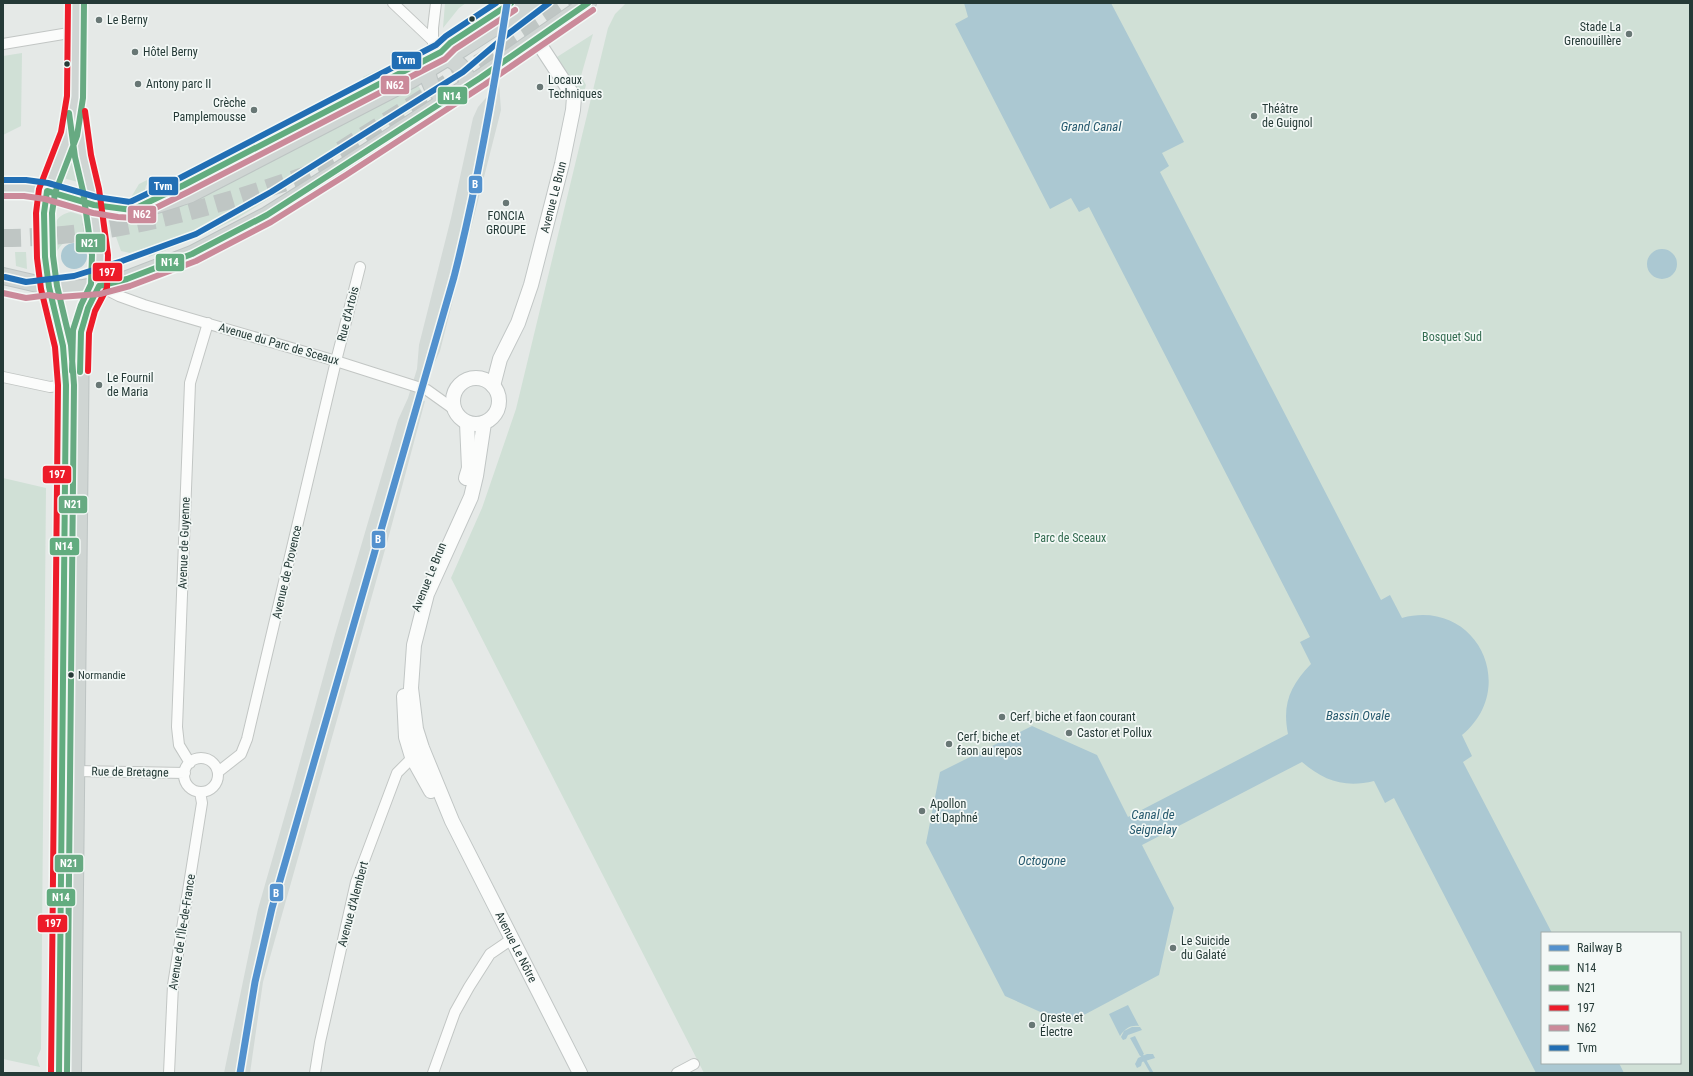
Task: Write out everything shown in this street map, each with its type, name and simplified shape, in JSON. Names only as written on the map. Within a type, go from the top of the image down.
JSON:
[{"type":"main road","points":[[72,1073],[81,332],[88,308],[99,286],[100,255],[94,205],[83,156],[75,97],[76,3]]},
{"type":"main road","points":[[4,188],[25,188],[47,191],[94,205],[132,210],[152,207],[191,194],[430,69],[532,3]]},
{"type":"main road","points":[[3,276],[59,289],[99,286],[127,279],[192,254],[268,215],[467,87],[588,3]]},
{"type":"main road","name":"Avenue Le Brun","points":[[493,386],[500,359],[518,323],[531,285],[562,164],[573,110],[574,97],[536,39]]},
{"type":"main road","points":[[448,58],[459,63],[468,78],[467,87]]},
{"type":"main road","points":[[430,69],[430,85],[435,91],[448,99]]},
{"type":"main road","points":[[59,1073],[66,385],[63,346],[49,287],[45,257],[44,226],[47,191],[69,134],[75,97]]},
{"type":"main road","name":"Avenue Le Brun","points":[[477,378],[500,359]]},
{"type":"main road","points":[[477,378],[483,379],[493,386],[499,399],[498,406],[496,413],[484,423],[468,423],[458,415],[453,402],[457,388],[462,383],[469,379],[477,378]]},
{"type":"main road","name":"Avenue Le Brun","points":[[417,753],[406,737],[404,714],[404,673],[407,644],[416,604],[461,498],[468,468],[468,423]]},
{"type":"main road","name":"Avenue Le Brun","points":[[417,753],[416,729],[411,688],[414,645],[427,594],[471,497],[476,476],[484,423]]},
{"type":"main road","name":"Avenue Le Nôtre","points":[[417,753],[433,794],[452,821],[580,1073]]},
{"type":"street","points":[[393,3],[432,40]]},
{"type":"street","points":[[430,69],[436,3]]},
{"type":"street","points":[[3,44],[75,32]]},
{"type":"street","name":"Rue d'Artois","points":[[336,361],[360,267]]},
{"type":"street","name":"Avenue du Parc de Sceaux","points":[[99,286],[130,301],[336,361],[427,390],[455,410]]},
{"type":"street","name":"Avenue de Guyenne","points":[[190,763],[179,745],[177,727],[190,382],[208,323]]},
{"type":"street","name":"Avenue de Provence","points":[[218,772],[241,754],[247,739],[336,361]]},
{"type":"street","points":[[3,377],[50,387],[66,385]]},
{"type":"street","name":"Avenue d'Alembert","points":[[315,1073],[320,1042],[356,882],[397,773],[417,753]]},
{"type":"street","points":[[204,758],[214,763],[218,772],[217,782],[214,787],[205,792],[200,792],[190,788],[185,778],[185,773],[190,763],[194,760],[204,758]]},
{"type":"street","name":"Rue de Bretagne","points":[[75,772],[185,773]]},
{"type":"street","name":"Avenue de l'Île-de-France","points":[[169,1073],[173,985],[202,803],[200,792]]},
{"type":"street","points":[[433,1073],[455,1012],[469,987],[490,954],[512,940]]},
{"type":"street","points":[[677,1073],[694,1064]]},
{"type":"shaded area","points":[[499,83],[501,110],[440,351],[429,375],[421,400],[425,401],[388,539],[263,982],[250,1073],[224,1073],[258,909],[334,638],[398,420],[408,398],[417,369],[419,345],[451,218],[473,118],[478,107]]},
{"type":"green space","points":[[445,3],[466,3],[459,8],[443,28]]},
{"type":"green space","name":"Parc de Sceaux","points":[[626,3],[1690,3],[1690,1073],[704,1073],[451,578],[482,508],[516,409],[608,28],[615,14]]},
{"type":"green space","points":[[593,34],[581,76],[586,85],[582,99],[557,57]]},
{"type":"green space","points":[[22,53],[21,126],[3,135],[3,56]]},
{"type":"green space","points":[[406,61],[408,64],[367,87],[196,177],[170,188],[155,192],[156,185],[161,180],[169,184],[351,91],[353,85],[364,80],[363,77],[382,68]]},
{"type":"green space","points":[[417,84],[428,100],[238,218],[199,237],[149,257],[145,248],[130,253],[121,251],[115,234],[115,219],[147,216],[185,205]]},
{"type":"green space","points":[[76,137],[88,185],[60,177]]},
{"type":"green space","points":[[151,178],[146,186],[143,196],[130,199],[139,184]]},
{"type":"green space","points":[[71,212],[81,215],[84,220],[89,249],[80,241],[71,240],[63,244],[56,253],[54,227],[59,218],[64,214]]},
{"type":"green space","points":[[15,252],[26,252],[27,269],[16,266]]},
{"type":"green space","points":[[3,478],[46,488],[41,1049],[37,1058],[40,1067],[3,1059]]},
{"type":"water","points":[[964,3],[1111,3],[1184,142],[1162,153],[1169,166],[1160,172],[1381,600],[1390,595],[1402,618],[1428,615],[1451,621],[1469,634],[1482,651],[1488,672],[1488,694],[1479,715],[1462,735],[1472,756],[1463,762],[1551,932],[1541,932],[1541,1064],[1620,1064],[1624,1073],[1536,1073],[1394,798],[1385,803],[1374,781],[1354,784],[1335,781],[1318,774],[1302,762],[1142,845],[1174,908],[1159,975],[1067,1024],[1005,996],[926,843],[940,772],[1032,726],[1097,755],[1128,817],[1288,734],[1286,714],[1289,696],[1298,680],[1311,664],[1300,642],[1310,637],[1089,207],[1079,212],[1071,198],[1050,209],[955,24],[968,17]]},
{"type":"water","points":[[74,243],[83,247],[87,256],[83,265],[74,269],[65,265],[61,256],[65,247]]},
{"type":"water","points":[[1662,249],[1668,250],[1676,258],[1676,270],[1668,278],[1662,279],[1656,278],[1648,270],[1647,264],[1648,258],[1656,250]]},
{"type":"water","points":[[1128,1005],[1139,1026],[1128,1028],[1120,1036],[1109,1014]]},
{"type":"water","points":[[1132,1027],[1140,1027],[1142,1030],[1128,1035],[1126,1039],[1123,1040],[1121,1037],[1124,1031]]},
{"type":"water","points":[[1135,1036],[1144,1054],[1140,1056],[1130,1038]]},
{"type":"water","points":[[1147,1054],[1153,1054],[1155,1058],[1142,1062],[1141,1066],[1137,1068],[1135,1064],[1138,1058]]},
{"type":"waterway","points":[[1140,1052],[1152,1073]]},
{"type":"tunnel","points":[[341,150],[572,3]]},
{"type":"tunnel","points":[[3,238],[36,237],[102,230],[167,217],[231,200],[300,177],[337,162],[360,149]]},
{"type":"rail line","name":"B","points":[[240,1073],[255,982],[272,908],[454,277],[484,141],[507,3]]},
{"type":"transit line","name":"197","points":[[51,1073],[58,385],[55,347],[41,289],[37,258],[36,213],[39,189],[61,132],[67,96],[68,3]]},
{"type":"transit line","name":"N21","points":[[67,1073],[74,385],[71,345],[57,286],[53,256],[52,213],[55,193],[77,136],[83,98],[84,3]]},
{"type":"transit line","name":"Tvm","points":[[3,180],[26,180],[48,183],[96,197],[130,202],[180,178],[436,45],[446,36],[496,3]]},
{"type":"transit line","name":"N14","points":[[59,1073],[66,385],[63,346],[49,287],[45,257],[44,213],[47,191],[94,205],[132,210],[184,185],[441,52],[450,43],[511,3]]},
{"type":"transit line","name":"Tvm","points":[[5,277],[26,282],[74,276],[122,261],[196,234],[271,192],[463,72],[508,34],[549,3]]},
{"type":"transit line","name":"N14","points":[[80,372],[81,332],[88,308],[99,286],[127,279],[192,254],[267,215],[480,78],[588,3]]},
{"type":"transit line","name":"N62","points":[[3,196],[24,196],[45,199],[93,213],[135,218],[445,59],[455,49],[515,10]]},
{"type":"transit line","name":"N62","points":[[3,293],[26,298],[49,295],[59,297],[100,294],[130,286],[196,261],[271,222],[346,175],[484,85],[593,10]]},
{"type":"transit line","name":"197","points":[[85,111],[91,155],[99,189],[108,255],[107,288],[95,311],[89,333],[88,371]]},
{"type":"transit line","name":"N21","points":[[69,113],[75,157],[83,191],[92,255],[91,284],[81,305],[73,330],[72,371]]},
{"type":"place","name":"Le Berny","points":[[99,20]]},
{"type":"place","name":"Stade La Grenouillère","points":[[1629,34]]},
{"type":"place","name":"Hôtel Berny","points":[[135,52]]},
{"type":"place","name":"Antony parc II","points":[[138,84]]},
{"type":"place","name":"Locaux Techniques","points":[[540,87]]},
{"type":"place","name":"Crèche Pamplemousse","points":[[254,110]]},
{"type":"place","name":"Théâtre de Guignol","points":[[1254,116]]},
{"type":"place","name":"FONCIA GROUPE","points":[[506,203]]},
{"type":"place","name":"Le Fournil de Maria","points":[[99,385]]},
{"type":"place","name":"Normandie","points":[[71,675]]},
{"type":"place","name":"Cerf, biche et faon courant","points":[[1002,717]]},
{"type":"place","name":"Castor et Pollux","points":[[1069,733]]},
{"type":"place","name":"Cerf, biche et faon au repos","points":[[949,744]]},
{"type":"place","name":"Apollon et Daphné","points":[[922,811]]},
{"type":"place","name":"Le Suicide du Galaté","points":[[1173,948]]},
{"type":"place","name":"Oreste et Électre","points":[[1032,1025]]},
{"type":"water label","name":"Grand Canal","points":[[1091,126]]},
{"type":"water label","name":"Bassin Ovale","points":[[1358,715]]},
{"type":"water label","name":"Canal de Seignelay","points":[[1153,822]]},
{"type":"water label","name":"Octogone","points":[[1042,860]]},
{"type":"park label","name":"Bosquet Sud","points":[[1452,337]]}]
